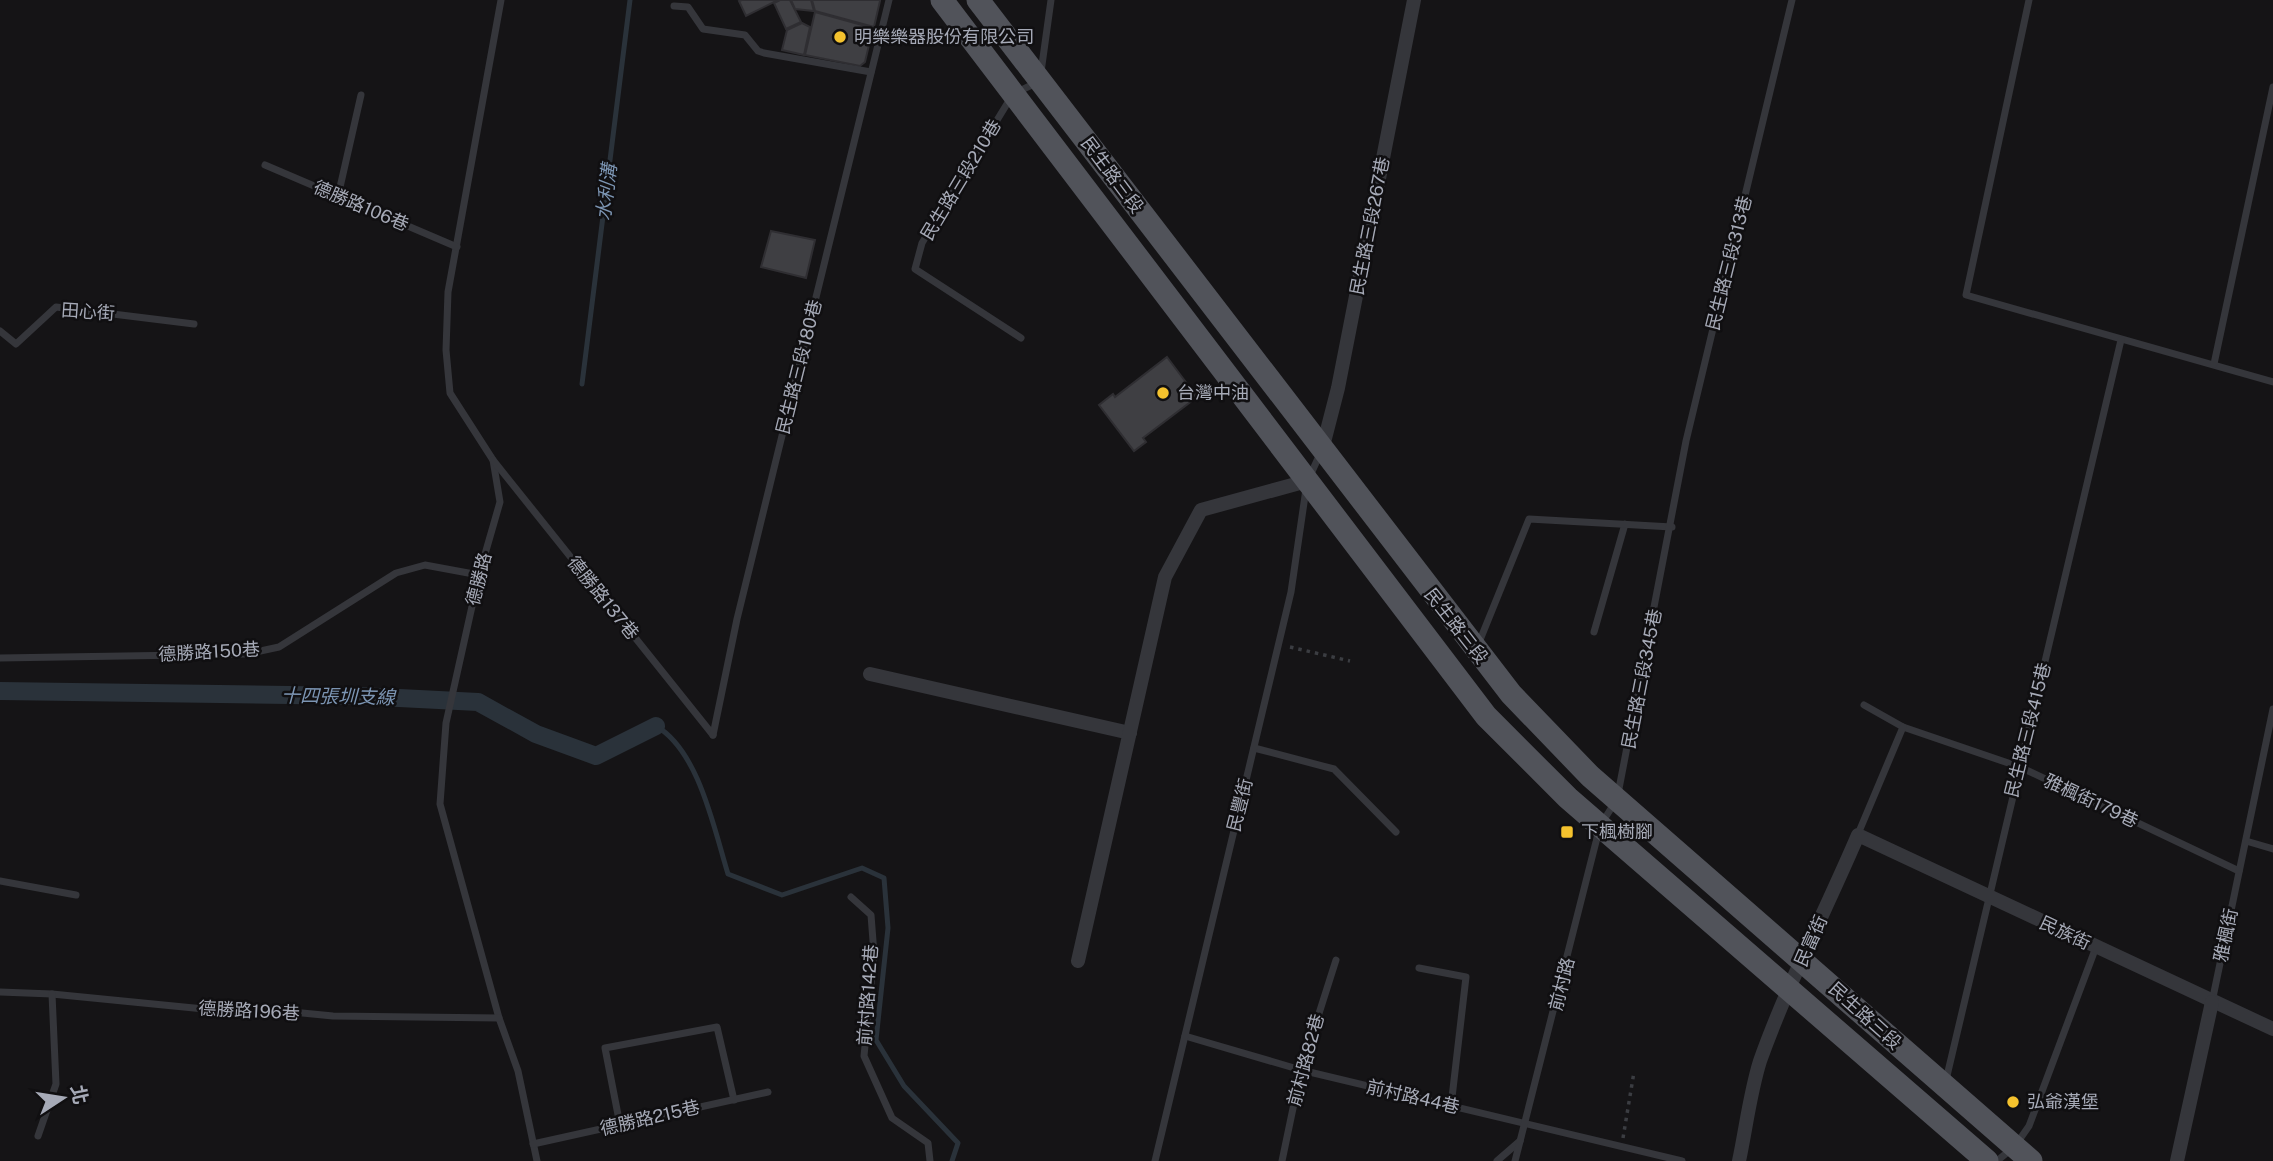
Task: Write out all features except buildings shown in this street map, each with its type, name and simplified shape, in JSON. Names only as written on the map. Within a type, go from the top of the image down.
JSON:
[{"type":"main road","name":"民生路三段","points":[[942,0],[1486,716],[1532,765],[1788,989],[1941,1105],[2023,1154]]},
{"type":"main road","name":"民生路三段","points":[[978,0],[1475,651],[1556,743],[1804,961],[1941,1105],[1987,1161]]},
{"type":"street","name":"民生路三段267巷","points":[[1322,450],[1338,388],[1415,0]]},
{"type":"street","points":[[1078,961],[1165,578],[1201,510],[1307,481]]},
{"type":"street","points":[[870,674],[1130,733]]},
{"type":"street","name":"民族街","points":[[1858,835],[2273,1029]]},
{"type":"street","name":"民富街","points":[[1739,1161],[1759,1065],[1788,989],[1804,961],[1858,835]]},
{"type":"street","name":"雅楓街","points":[[2178,1161],[2212,1002]]},
{"type":"lane","name":"德勝路","points":[[501,0],[448,292],[446,350],[450,393],[493,460],[500,502],[479,575],[446,723],[440,804],[499,1018],[518,1071],[537,1161]]},
{"type":"lane","name":"民生路三段180巷","points":[[713,735],[737,619],[889,0]]},
{"type":"lane","points":[[1013,94],[1040,81],[1051,0]]},
{"type":"lane","name":"民生路三段313巷","points":[[1672,527],[1686,441],[1792,0]]},
{"type":"lane","points":[[2029,0],[1966,295],[2273,382]]},
{"type":"lane","points":[[674,6],[688,7],[703,29],[745,35],[758,51],[871,72]]},
{"type":"lane","points":[[2214,364],[2273,87]]},
{"type":"lane","name":"民生路三段210巷","points":[[1013,94],[922,243],[915,269],[1021,338]]},
{"type":"lane","points":[[338,196],[360,95]]},
{"type":"lane","name":"德勝路106巷","points":[[265,165],[457,247]]},
{"type":"lane","name":"田心街","points":[[0,331],[16,344],[56,307],[194,324]]},
{"type":"lane","name":"民生路三段415巷","points":[[1941,1105],[1987,896],[2120,340]]},
{"type":"lane","name":"民豐街","points":[[1155,1161],[1291,592],[1307,481],[1322,450]]},
{"type":"lane","name":"德勝路137巷","points":[[493,460],[713,735]]},
{"type":"lane","points":[[1475,651],[1530,519],[1672,527]]},
{"type":"lane","points":[[1594,632],[1625,524]]},
{"type":"lane","name":"民生路三段345巷","points":[[1600,826],[1617,799],[1672,527]]},
{"type":"lane","name":"德勝路150巷","points":[[0,658],[246,654],[279,647],[396,573],[425,565],[479,575]]},
{"type":"lane","name":"雅楓街179巷","points":[[1864,705],[1903,727],[2020,767],[2239,870]]},
{"type":"lane","name":"雅楓街","points":[[2212,1002],[2273,709]]},
{"type":"lane","name":"民富街","points":[[1858,835],[1903,727]]},
{"type":"lane","points":[[1254,748],[1334,769],[1396,832]]},
{"type":"lane","name":"前村路","points":[[1515,1161],[1600,826]]},
{"type":"lane","points":[[2246,841],[2273,849]]},
{"type":"lane","points":[[0,881],[76,895]]},
{"type":"lane","name":"前村路142巷","points":[[851,897],[871,915],[874,954],[864,1056],[892,1118],[928,1143],[930,1161]]},
{"type":"lane","points":[[1997,1161],[2023,1154],[2029,1126],[2096,947]]},
{"type":"lane","name":"前村路82巷","points":[[1282,1161],[1301,1070],[1336,960]]},
{"type":"lane","points":[[1419,968],[1466,977],[1451,1106]]},
{"type":"lane","name":"德勝路196巷","points":[[0,992],[52,993],[204,1009],[251,1008],[333,1016],[499,1018]]},
{"type":"lane","points":[[37,1136],[56,1084],[52,993]]},
{"type":"lane","points":[[620,1125],[605,1048],[717,1027],[734,1100]]},
{"type":"lane","name":"前村路44巷","points":[[1185,1036],[1301,1070],[1682,1161]]},
{"type":"lane","name":"德勝路215巷","points":[[533,1144],[768,1092]]},
{"type":"lane","points":[[1497,1161],[1521,1140]]},
{"type":"path","points":[[1278,645],[1350,661]]},
{"type":"path","points":[[1621,1147],[1634,1072]]},
{"type":"waterway","name":"水利溝","points":[[582,384],[630,0]]},
{"type":"waterway","name":"十四張圳支線","points":[[0,691],[360,696],[478,702],[536,734],[596,756],[656,726]]},
{"type":"waterway","points":[[656,726],[671,738],[694,772],[703,792],[728,874],[782,895],[862,868],[884,878],[888,928],[876,1040],[904,1086],[958,1143],[952,1161]]},
{"type":"place","name":"明樂樂器股份有限公司","points":[[840,37]]},
{"type":"place","name":"台灣中油","points":[[1163,393]]},
{"type":"place","name":"下楓樹腳","points":[[1567,832]]},
{"type":"place","name":"弘爺漢堡","points":[[2013,1102]]}]
